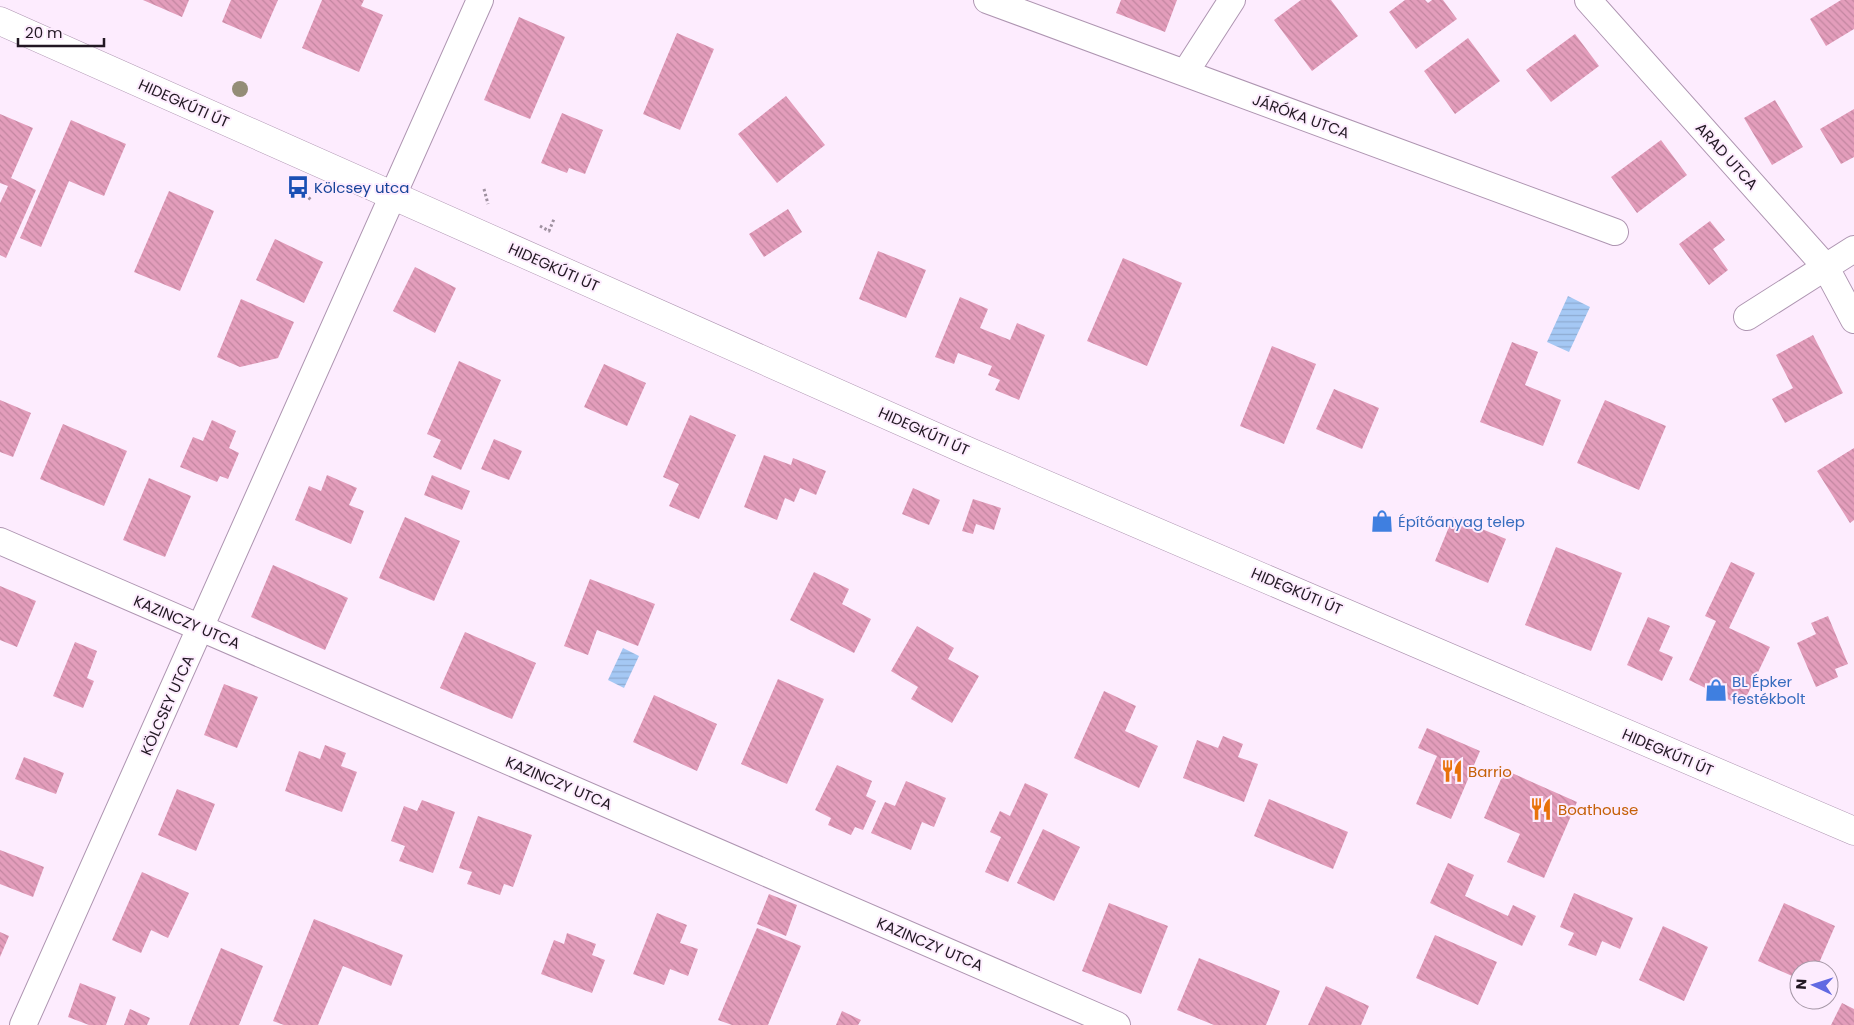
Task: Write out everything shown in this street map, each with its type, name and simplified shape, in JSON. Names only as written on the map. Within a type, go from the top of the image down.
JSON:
[{"type":"main road","name":"HIDEGKÚTI ÚT","points":[[0,21],[970,452],[1854,831]]},
{"type":"street","name":"KÖLCSEY UTCA","points":[[23,1025],[202,628],[391,195],[480,0]]},
{"type":"street","name":"JÁRÓKA UTCA","points":[[987,0],[1615,232]]},
{"type":"street","points":[[1185,73],[1232,0]]},
{"type":"street","name":"ARAD UTCA","points":[[1588,0],[1825,266],[1854,320]]},
{"type":"street","points":[[1747,317],[1854,249]]},
{"type":"street","name":"KAZINCZY UTCA","points":[[0,541],[1117,1025]]},
{"type":"path","points":[[298,187],[311,200]]},
{"type":"path","points":[[484,189],[488,204]]},
{"type":"path","points":[[540,226],[549,231],[554,219]]},
{"type":"water","points":[[1568,296],[1590,307],[1569,352],[1547,342]]},
{"type":"water","points":[[623,648],[639,656],[624,688],[608,680]]},
{"type":"building","points":[[143,0],[189,0],[182,17]]},
{"type":"building","points":[[231,0],[278,0],[261,39],[222,22]]},
{"type":"building","points":[[322,0],[364,0],[361,6],[383,15],[359,72],[302,48]]},
{"type":"building","points":[[1121,0],[1177,0],[1165,32],[1116,13]]},
{"type":"building","points":[[1301,0],[1331,0],[1358,36],[1312,71],[1274,20]]},
{"type":"building","points":[[1405,0],[1425,0],[1428,3],[1432,0],[1443,0],[1457,19],[1416,49],[1389,12]]},
{"type":"building","points":[[1841,0],[1854,0],[1854,29],[1826,46],[1810,19]]},
{"type":"building","points":[[519,17],[565,37],[530,119],[484,100]]},
{"type":"building","points":[[677,33],[714,49],[680,130],[643,114]]},
{"type":"building","points":[[1575,34],[1599,66],[1551,102],[1526,70]]},
{"type":"building","points":[[1468,38],[1500,81],[1455,114],[1424,71]]},
{"type":"building","points":[[786,96],[825,145],[777,183],[738,134]]},
{"type":"building","points":[[1775,100],[1803,147],[1772,165],[1744,118]]},
{"type":"building","points":[[1854,109],[1854,157],[1841,164],[1820,129]]},
{"type":"building","points":[[562,113],[603,130],[585,174],[569,168],[567,173],[541,163]]},
{"type":"building","points":[[0,114],[33,128],[11,178],[36,190],[6,258],[0,255],[0,203],[8,186],[0,183]]},
{"type":"building","points":[[71,120],[126,144],[104,196],[69,181],[41,247],[20,238]]},
{"type":"building","points":[[1661,140],[1687,175],[1637,213],[1611,177]]},
{"type":"building","points":[[169,191],[214,211],[180,291],[134,272]]},
{"type":"building","points":[[788,209],[802,232],[764,257],[749,234]]},
{"type":"building","points":[[1710,221],[1725,240],[1713,249],[1728,270],[1709,285],[1679,244]]},
{"type":"building","points":[[275,239],[323,262],[304,303],[256,280]]},
{"type":"building","points":[[878,251],[926,270],[906,318],[859,299]]},
{"type":"building","points":[[1123,258],[1182,283],[1147,366],[1087,341]]},
{"type":"building","points":[[415,267],[456,288],[435,333],[393,311]]},
{"type":"building","points":[[960,297],[988,309],[980,328],[1010,340],[1017,323],[1045,335],[1019,400],[995,390],[1000,380],[988,375],[992,366],[958,353],[954,364],[935,357]]},
{"type":"building","points":[[241,299],[294,322],[278,358],[240,367],[217,357]]},
{"type":"building","points":[[1813,335],[1843,393],[1785,423],[1772,399],[1793,388],[1776,355]]},
{"type":"building","points":[[1512,342],[1538,352],[1525,385],[1561,400],[1543,446],[1480,422]]},
{"type":"building","points":[[1272,346],[1316,364],[1284,444],[1240,426]]},
{"type":"building","points":[[459,361],[501,380],[461,470],[433,457],[441,440],[427,434]]},
{"type":"building","points":[[604,364],[646,383],[627,426],[584,407]]},
{"type":"building","points":[[1334,389],[1379,408],[1362,449],[1316,429]]},
{"type":"building","points":[[0,400],[31,413],[13,457],[0,452]]},
{"type":"building","points":[[1605,400],[1666,426],[1639,490],[1577,463]]},
{"type":"building","points":[[690,415],[736,435],[699,519],[669,506],[679,484],[663,477]]},
{"type":"building","points":[[212,420],[236,431],[229,448],[239,453],[228,479],[220,476],[217,482],[180,467],[193,437],[203,441]]},
{"type":"building","points":[[63,424],[127,451],[104,506],[40,479]]},
{"type":"building","points":[[494,439],[522,451],[509,480],[481,469]]},
{"type":"building","points":[[1854,448],[1854,520],[1850,523],[1817,471]]},
{"type":"building","points":[[764,455],[791,465],[793,458],[826,471],[816,495],[800,488],[794,502],[785,498],[777,520],[744,507]]},
{"type":"building","points":[[327,475],[357,488],[349,505],[364,511],[351,544],[295,520],[309,486],[321,491]]},
{"type":"building","points":[[432,475],[470,491],[462,510],[424,495]]},
{"type":"building","points":[[149,478],[191,496],[165,557],[123,540]]},
{"type":"building","points":[[913,488],[940,500],[929,525],[902,514]]},
{"type":"building","points":[[973,499],[1001,508],[994,530],[976,524],[973,534],[962,531]]},
{"type":"building","points":[[405,517],[460,541],[434,601],[379,578]]},
{"type":"building","points":[[1453,517],[1506,539],[1488,583],[1435,561]]},
{"type":"building","points":[[1556,547],[1622,573],[1591,651],[1525,625]]},
{"type":"building","points":[[1731,562],[1755,573],[1729,628],[1770,647],[1742,706],[1689,680],[1716,621],[1705,616]]},
{"type":"building","points":[[273,565],[348,598],[325,650],[251,617]]},
{"type":"building","points":[[814,572],[849,589],[842,604],[871,619],[854,653],[790,620]]},
{"type":"building","points":[[590,579],[655,604],[638,646],[597,630],[588,655],[564,646]]},
{"type":"building","points":[[0,586],[36,601],[17,647],[0,640]]},
{"type":"building","points":[[1828,616],[1848,664],[1835,669],[1838,677],[1816,687],[1797,643],[1816,634],[1811,623]]},
{"type":"building","points":[[1648,617],[1670,626],[1659,651],[1673,657],[1662,681],[1627,665]]},
{"type":"building","points":[[917,626],[954,648],[948,659],[979,676],[952,723],[911,699],[918,687],[891,671]]},
{"type":"building","points":[[465,632],[536,663],[512,719],[440,688]]},
{"type":"building","points":[[75,642],[97,651],[87,678],[94,681],[83,708],[53,696]]},
{"type":"building","points":[[778,679],[824,699],[787,784],[741,764]]},
{"type":"building","points":[[224,684],[258,697],[237,748],[204,735]]},
{"type":"building","points":[[1104,691],[1136,706],[1125,731],[1158,746],[1139,788],[1074,758]]},
{"type":"building","points":[[654,695],[717,724],[697,771],[633,742]]},
{"type":"building","points":[[1427,728],[1480,751],[1451,819],[1416,804],[1437,756],[1418,748]]},
{"type":"building","points":[[1223,736],[1243,744],[1238,757],[1258,764],[1244,802],[1183,778],[1197,740],[1218,748]]},
{"type":"building","points":[[325,745],[346,753],[341,766],[357,772],[342,812],[285,791],[299,751],[320,759]]},
{"type":"building","points":[[24,757],[64,773],[56,794],[15,779]]},
{"type":"building","points":[[837,765],[872,781],[866,796],[876,801],[863,830],[855,827],[851,835],[828,825],[831,818],[815,810]]},
{"type":"building","points":[[1505,770],[1577,802],[1544,878],[1507,862],[1520,834],[1484,818]]},
{"type":"building","points":[[906,781],[946,798],[934,827],[922,822],[911,850],[871,833],[885,802],[895,806]]},
{"type":"building","points":[[1025,783],[1048,794],[1008,882],[985,872],[1001,837],[990,832],[1000,811],[1010,816]]},
{"type":"building","points":[[177,789],[215,804],[196,851],[158,835]]},
{"type":"building","points":[[1269,799],[1348,832],[1333,869],[1254,836]]},
{"type":"building","points":[[422,800],[455,812],[433,873],[399,861],[405,846],[391,841],[404,806],[417,811]]},
{"type":"building","points":[[478,816],[532,835],[513,887],[504,884],[500,895],[467,884],[472,872],[459,868]]},
{"type":"building","points":[[1043,829],[1080,847],[1054,901],[1017,883]]},
{"type":"building","points":[[0,850],[44,867],[33,897],[0,884]]},
{"type":"building","points":[[1448,863],[1474,875],[1465,896],[1508,916],[1513,905],[1536,916],[1522,946],[1430,903]]},
{"type":"building","points":[[142,872],[189,893],[168,938],[151,930],[141,953],[112,940]]},
{"type":"building","points":[[1574,893],[1633,918],[1620,949],[1602,941],[1596,956],[1568,945],[1574,933],[1560,927]]},
{"type":"building","points":[[769,894],[797,905],[786,936],[757,924]]},
{"type":"building","points":[[1109,903],[1168,926],[1141,994],[1082,971]]},
{"type":"building","points":[[1784,903],[1835,926],[1820,960],[1789,960],[1789,975],[1758,961]]},
{"type":"building","points":[[657,913],[687,925],[680,943],[698,949],[688,976],[670,969],[664,985],[633,974]]},
{"type":"building","points":[[314,919],[403,955],[391,986],[343,966],[318,1025],[284,1025],[273,1021]]},
{"type":"building","points":[[1663,926],[1708,947],[1684,1001],[1639,980]]},
{"type":"building","points":[[757,928],[801,946],[768,1025],[732,1025],[718,1020]]},
{"type":"building","points":[[0,932],[9,936],[0,957]]},
{"type":"building","points":[[567,933],[596,944],[592,955],[605,960],[592,993],[541,974],[554,940],[564,944]]},
{"type":"building","points":[[1435,935],[1497,962],[1478,1005],[1416,978]]},
{"type":"building","points":[[221,948],[263,966],[239,1025],[189,1025]]},
{"type":"building","points":[[1199,958],[1280,991],[1266,1025],[1214,1025],[1177,1010]]},
{"type":"building","points":[[80,983],[116,997],[106,1025],[89,1025],[68,1017]]},
{"type":"building","points":[[1326,986],[1369,1006],[1361,1025],[1308,1025]]},
{"type":"building","points":[[1842,1003],[1854,1009],[1854,1025],[1831,1025]]},
{"type":"building","points":[[130,1009],[150,1018],[147,1025],[124,1025]]},
{"type":"building","points":[[842,1011],[861,1020],[858,1025],[836,1025]]},
{"type":"place","name":"Kölcsey utca","points":[[298,187]]},
{"type":"place","name":"Építőanyag telep","points":[[1382,521]]},
{"type":"place","name":"BL Épker festékbolt","points":[[1716,690]]},
{"type":"place","name":"Barrio","points":[[1452,771]]},
{"type":"place","name":"Boathouse","points":[[1541,809]]}]
